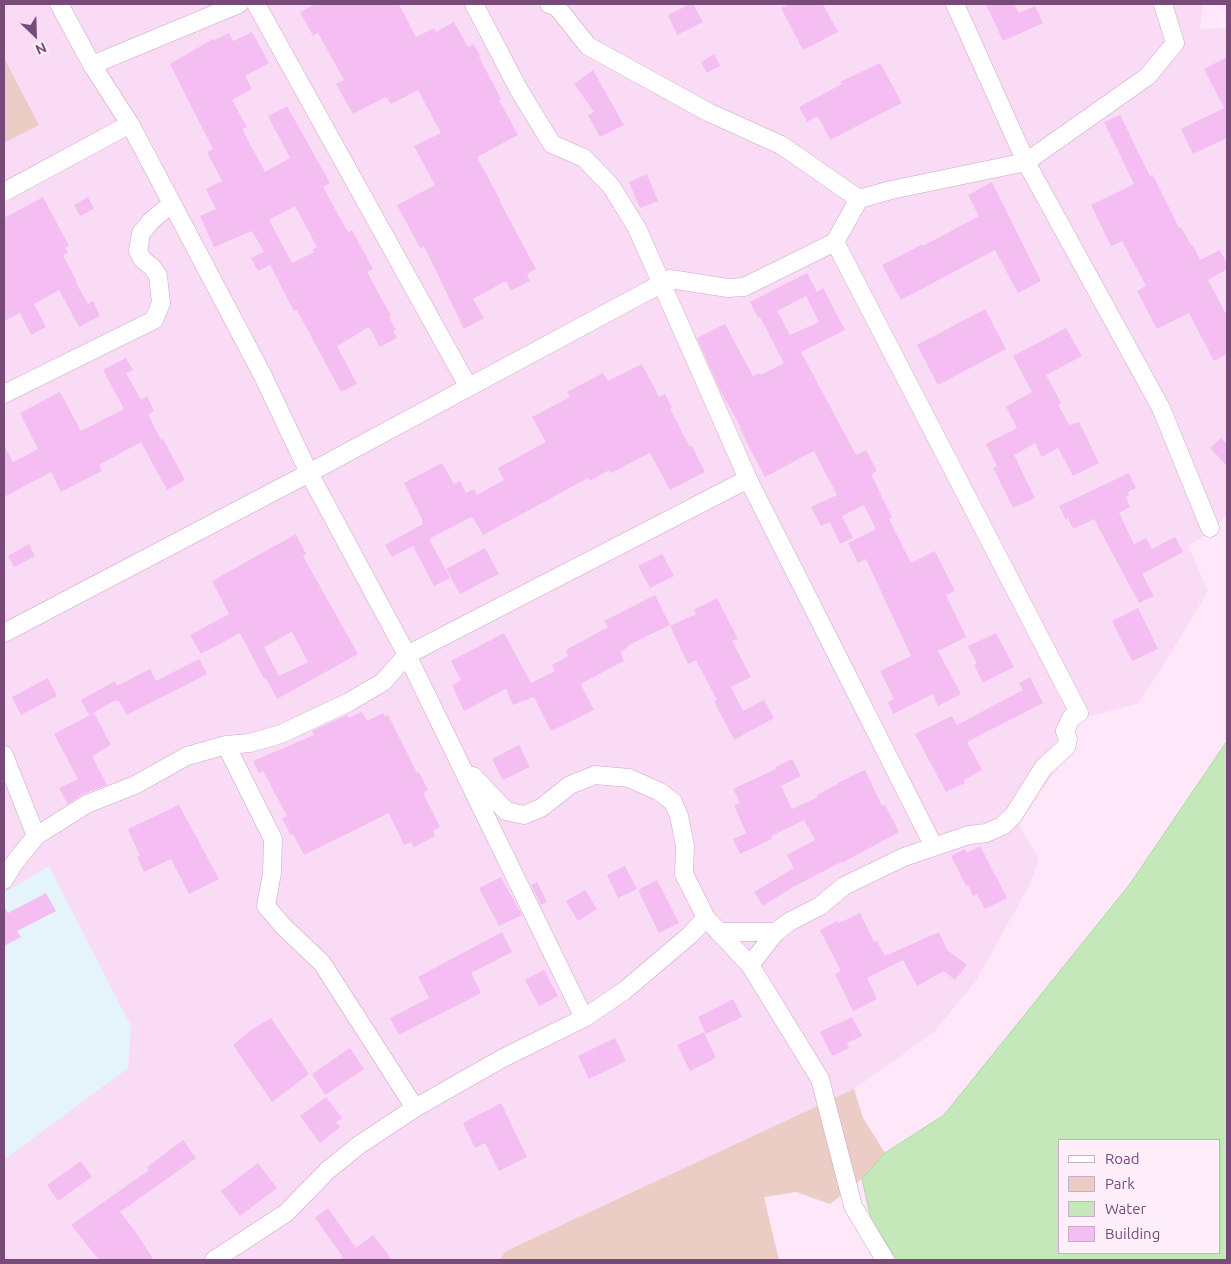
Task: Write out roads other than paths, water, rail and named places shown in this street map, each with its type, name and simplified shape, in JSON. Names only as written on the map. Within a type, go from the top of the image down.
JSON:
[{"type":"street","points":[[59,4],[92,65],[130,124],[262,374],[309,473],[408,655],[584,1018]]},
{"type":"street","points":[[92,65],[239,4]]},
{"type":"street","points":[[256,4],[468,386]]},
{"type":"street","points":[[474,4],[519,90],[552,144],[584,158],[611,186],[637,228],[660,284],[748,479],[934,847]]},
{"type":"street","points":[[549,4],[557,7],[588,46],[708,112],[781,145],[859,200]]},
{"type":"street","points":[[955,4],[1026,162],[1161,408],[1210,528]]},
{"type":"street","points":[[4,633],[309,473],[670,279],[728,288],[744,287],[835,242],[859,200],[891,190],[1026,162],[1148,76],[1175,43],[1163,4]]},
{"type":"street","points":[[4,192],[130,124]]},
{"type":"street","points":[[4,394],[154,320],[162,303],[158,276],[152,267],[143,260],[138,251],[141,233],[151,221],[171,204]]},
{"type":"street","points":[[750,965],[776,932],[789,922],[820,906],[844,886],[904,857],[1002,826],[1013,816],[1043,768],[1066,747],[1068,739],[1065,731],[1070,718],[1079,713],[835,242]]},
{"type":"street","points":[[4,880],[15,862],[36,836],[87,804],[135,785],[187,756],[226,745],[250,743],[280,734],[349,702],[383,682],[408,655],[748,479]]},
{"type":"street","points":[[226,745],[273,839],[272,873],[266,906],[284,927],[322,963],[415,1108]]},
{"type":"street","points":[[4,755],[36,836]]},
{"type":"street","points":[[459,761],[506,811],[524,815],[541,808],[570,785],[595,775],[629,778],[660,792],[673,802],[679,816],[685,846],[684,874],[706,918],[750,965],[820,1079],[853,1206],[885,1260]]},
{"type":"street","points":[[214,1260],[286,1214],[328,1170],[359,1145],[415,1108],[503,1058],[584,1018],[631,985],[690,935],[706,918]]},
{"type":"street","points":[[718,932],[776,932]]},
{"type":"water","points":[[1227,741],[1227,1260],[897,1260],[871,1219],[862,1179],[885,1153],[944,1115],[1130,884]]}]
